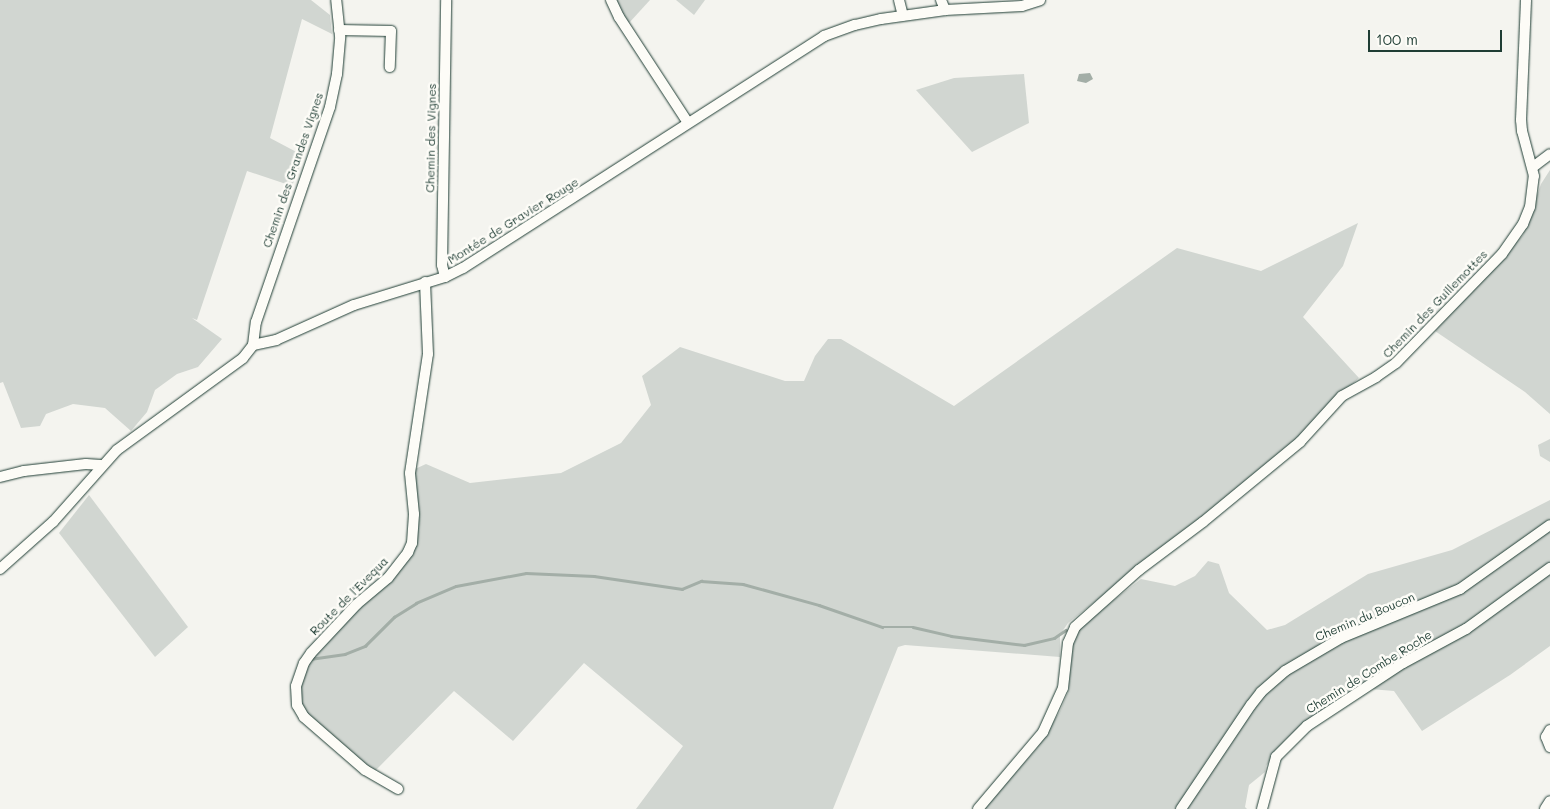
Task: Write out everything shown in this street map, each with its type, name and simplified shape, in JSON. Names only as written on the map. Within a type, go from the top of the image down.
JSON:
[{"type":"street","name":"Chemin des Grandes Vignes","points":[[253,345],[256,322],[330,107],[337,74],[339,30],[336,0]]},
{"type":"street","name":"Chemin des Vignes","points":[[445,277],[442,238],[446,0]]},
{"type":"street","points":[[611,0],[619,17],[688,123]]},
{"type":"street","points":[[899,0],[903,16]]},
{"type":"street","points":[[941,0],[945,10]]},
{"type":"street","name":"Montée de Gravier Rouge","points":[[253,345],[276,340],[354,305],[445,277],[498,247],[824,36],[855,25],[903,16],[945,10],[1022,6],[1040,0]]},
{"type":"street","name":"Chemin des Guillemottes","points":[[978,809],[1043,732],[1063,688],[1070,634],[1075,628],[1139,570],[1203,522],[1294,447],[1342,396],[1388,370],[1433,327],[1502,254],[1523,224],[1533,189],[1533,167],[1522,131],[1521,120],[1526,0]]},
{"type":"street","points":[[339,30],[391,31],[390,67]]},
{"type":"street","points":[[1533,167],[1550,154]]},
{"type":"street","name":"Route de l'Evequa","points":[[398,788],[365,770],[304,717],[296,705],[296,686],[304,663],[311,653],[358,604],[388,578],[408,552],[412,543],[414,514],[410,473],[428,354],[425,282]]},
{"type":"street","points":[[0,570],[53,522],[101,466],[132,438],[243,358],[253,345]]},
{"type":"street","points":[[0,477],[24,471],[86,464],[101,466]]},
{"type":"street","name":"Chemin du Boucon","points":[[1181,809],[1251,705],[1261,692],[1285,671],[1341,638],[1460,589],[1550,525]]},
{"type":"street","name":"Chemin de Combe Roche","points":[[1262,809],[1276,757],[1307,726],[1403,663],[1466,629],[1550,568]]},
{"type":"street","points":[[1550,730],[1546,737],[1550,747]]},
{"type":"street","points":[[1545,809],[1550,801]]},
{"type":"shaded area","points":[[0,0],[311,0],[330,15],[332,34],[302,19],[270,138],[304,156],[292,186],[247,171],[197,320],[192,318],[222,339],[198,367],[177,374],[155,390],[147,412],[131,431],[105,408],[73,404],[46,414],[40,426],[21,428],[3,382],[0,383]]},
{"type":"shaded area","points":[[614,0],[650,0],[629,23]]},
{"type":"shaded area","points":[[676,0],[705,0],[694,15]]},
{"type":"shaded area","points":[[1090,73],[1093,79],[1086,83],[1077,81],[1079,74]]},
{"type":"shaded area","points":[[1024,74],[1029,123],[972,152],[916,90],[954,78]]},
{"type":"shaded area","points":[[1550,170],[1550,414],[1525,392],[1435,331],[1523,235],[1541,184]]},
{"type":"shaded area","points":[[1358,223],[1343,266],[1303,317],[1359,378],[1325,408],[1297,441],[1068,623],[1060,635],[1060,657],[905,645],[898,647],[833,809],[636,809],[683,746],[584,663],[513,741],[454,691],[375,771],[341,746],[303,710],[299,684],[312,658],[411,553],[415,469],[426,464],[470,483],[561,473],[621,443],[651,405],[642,376],[680,347],[785,381],[804,381],[815,356],[828,339],[841,339],[954,406],[1177,248],[1261,271]]},
{"type":"shaded area","points":[[1550,439],[1550,462],[1540,456],[1538,445]]},
{"type":"shaded area","points":[[89,495],[188,627],[155,657],[59,533]]},
{"type":"shaded area","points":[[1550,500],[1550,646],[1510,675],[1422,731],[1394,691],[1370,689],[1365,684],[1331,704],[1304,723],[1285,740],[1266,766],[1265,772],[1249,785],[1245,807],[1247,809],[984,809],[1037,748],[1060,711],[1068,692],[1071,647],[1080,626],[1141,579],[1175,586],[1195,576],[1208,561],[1219,564],[1229,593],[1267,630],[1285,625],[1368,574],[1452,550]]},
{"type":"waterway","points":[[310,659],[345,654],[365,646],[394,617],[416,603],[456,586],[526,573],[594,576],[682,589],[701,581],[743,584],[819,605],[882,627],[913,627],[951,636],[1024,645],[1054,638],[1066,630]]}]
